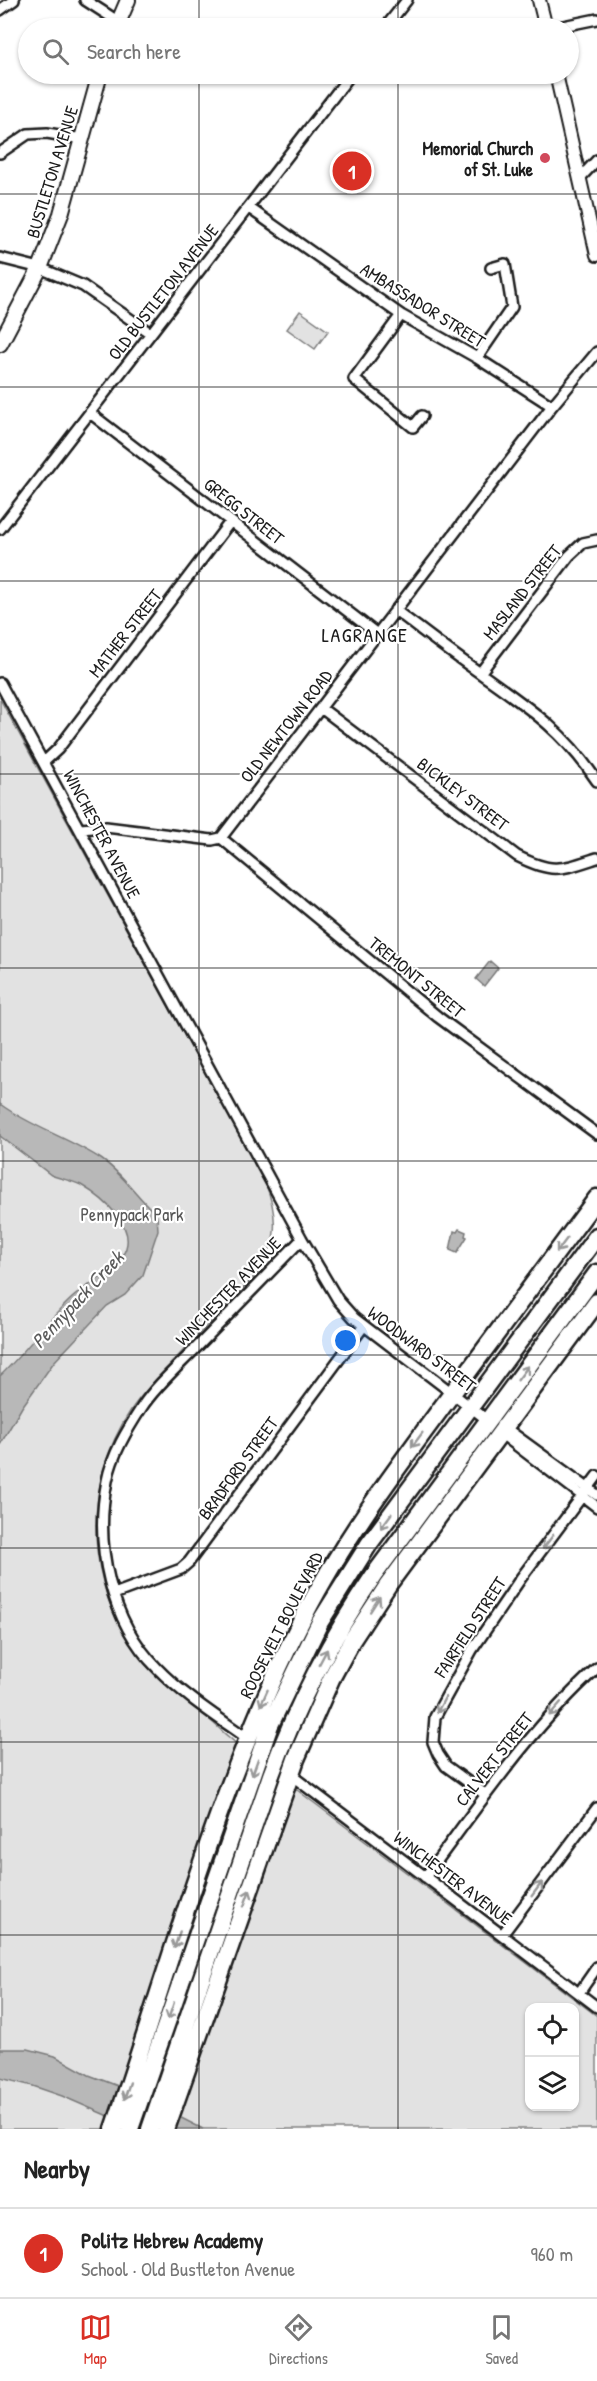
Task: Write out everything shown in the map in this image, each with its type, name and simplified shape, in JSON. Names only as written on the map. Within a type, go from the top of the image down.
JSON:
[{"type":"highway","name":"ROOSEVELT BOULEVARD","points":[[130,2129],[185,1915],[247,1738],[284,1655],[340,1551],[383,1487],[597,1198]]},
{"type":"highway","name":"ROOSEVELT BOULEVARD","points":[[114,2129],[147,2056],[230,1839],[270,1725],[320,1622],[369,1544],[597,1236]]},
{"type":"highway","points":[[166,2129],[178,2069],[235,1880],[271,1775],[296,1712],[321,1661],[361,1594],[597,1273]]},
{"type":"highway","points":[[331,1679],[382,1594],[597,1302]]},
{"type":"highway","points":[[150,2129],[178,2069],[291,1775],[331,1679],[361,1594]]},
{"type":"highway","points":[[235,1880],[278,1813]]},
{"type":"highway","points":[[185,1915],[230,1839]]},
{"type":"main road","points":[[120,18],[128,0]]},
{"type":"main road","points":[[539,0],[544,18]]},
{"type":"main road","name":"BUSTLETON AVENUE","points":[[0,344],[40,268],[68,192],[97,84]]},
{"type":"main road","points":[[558,84],[597,255]]},
{"type":"street","points":[[0,10],[14,0]]},
{"type":"street","points":[[85,0],[108,18]]},
{"type":"street","points":[[393,18],[407,0]]},
{"type":"street","points":[[579,23],[597,19]]},
{"type":"street","name":"OLD BUSTLETON AVENUE","points":[[0,529],[343,84]]},
{"type":"street","points":[[0,153],[28,134],[47,133],[82,139]]},
{"type":"street","points":[[580,178],[597,160]]},
{"type":"street","name":"AMBASSADOR STREET","points":[[249,208],[400,315],[477,358],[552,406]]},
{"type":"street","points":[[0,258],[40,268],[83,286],[150,333]]},
{"type":"street","points":[[477,358],[512,307],[505,264],[491,268]]},
{"type":"street","points":[[400,315],[354,380],[413,428],[422,416]]},
{"type":"street","name":"OLD NEWTOWN ROAD","points":[[221,838],[552,406],[597,352]]},
{"type":"street","name":"GREGG STREET","points":[[90,413],[377,634]]},
{"type":"street","name":"MATHER STREET","points":[[44,762],[58,749],[230,522]]},
{"type":"street","name":"MASLAND STREET","points":[[480,673],[569,556],[584,543],[597,540]]},
{"type":"street","points":[[395,610],[526,705],[558,732],[579,755],[597,781]]},
{"type":"street","name":"WINCHESTER AVENUE","points":[[0,683],[302,1239],[143,1405],[115,1456],[107,1481],[103,1539],[106,1569],[132,1635],[156,1668],[247,1738]]},
{"type":"street","name":"BICKLEY STREET","points":[[321,708],[517,856],[538,867],[561,870],[597,858]]},
{"type":"street","points":[[80,829],[106,827],[212,840],[221,838]]},
{"type":"street","name":"TREMONT STREET","points":[[221,838],[438,1017],[597,1134]]},
{"type":"street","name":"WOODWARD STREET","points":[[302,1239],[338,1300],[363,1327],[585,1492],[597,1507]]},
{"type":"street","name":"BRADFORD STREET","points":[[114,1594],[181,1569],[189,1562],[363,1327]]},
{"type":"street","name":"FAIRFIELD STREET","points":[[486,1795],[446,1766],[438,1754],[433,1742],[435,1717],[472,1650],[521,1578],[597,1476]]},
{"type":"street","name":"WOODWARD STREET","points":[[585,1492],[597,1495]]},
{"type":"street","name":"CALVERT STREET","points":[[425,1877],[543,1724],[597,1668]]},
{"type":"street","name":"WINCHESTER AVENUE","points":[[291,1775],[597,2007]]},
{"type":"street","points":[[502,1935],[597,1808]]},
{"type":"street","points":[[579,1993],[597,1967]]},
{"type":"green space","points":[[300,311],[328,331],[315,349],[287,329]]},
{"type":"green space","name":"Pennypack Park","points":[[0,699],[265,1182],[273,1208],[272,1242],[262,1265],[254,1277],[155,1380],[131,1410],[115,1439],[104,1470],[97,1502],[96,1534],[100,1567],[108,1598],[121,1628],[148,1667],[236,1744],[136,2035],[199,2058],[293,1791],[297,1790],[597,2016],[597,2129],[0,2129]]},
{"type":"water","points":[[490,961],[498,968],[484,986],[476,979]]},
{"type":"water","name":"Pennypack Creek","points":[[0,1104],[109,1165],[157,1216],[158,1230],[143,1275],[125,1295],[107,1306],[54,1362],[22,1407],[0,1445],[0,1376],[72,1298],[105,1274],[117,1262],[127,1246],[127,1235],[117,1215],[99,1198],[81,1185],[51,1175],[0,1136]]},
{"type":"water","points":[[459,1229],[466,1232],[467,1237],[457,1253],[450,1250],[454,1231],[457,1232]]},
{"type":"water","points":[[0,2049],[28,2049],[55,2056],[89,2075],[118,2086],[203,2129],[128,2129],[108,2116],[62,2096],[0,2078]]},
{"type":"place","name":"Memorial Church of St. Luke","points":[[545,158]]},
{"type":"place","name":"Politz Hebrew Academy","points":[[352,171]]},
{"type":"district","name":"LAGRANGE","points":[[365,634]]}]
